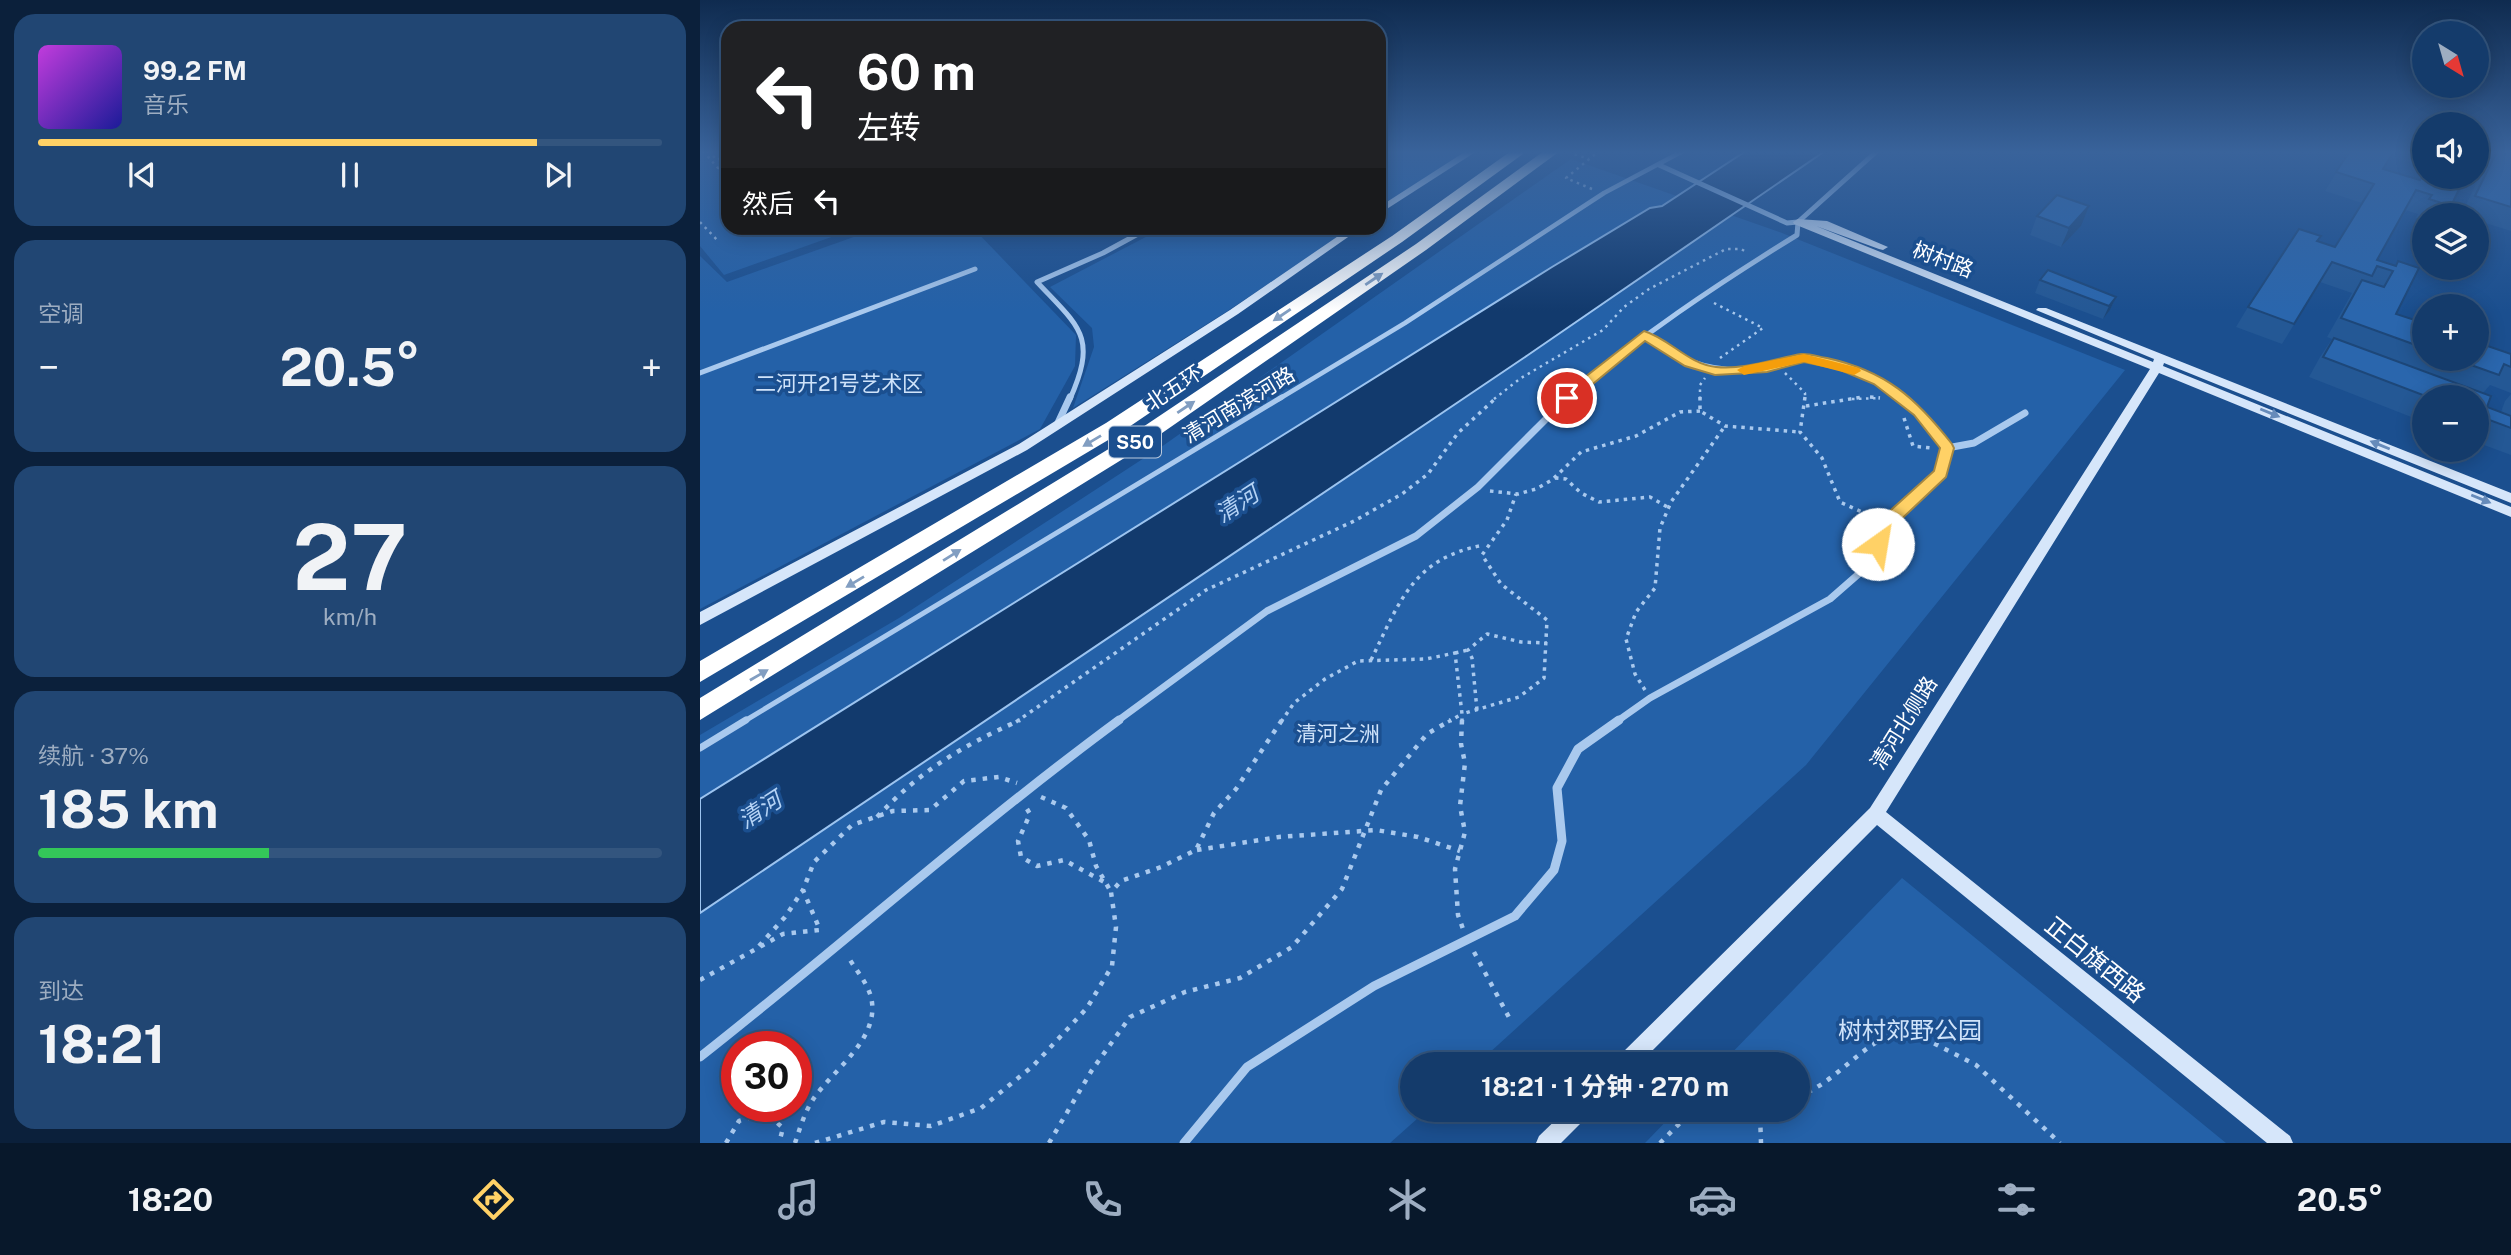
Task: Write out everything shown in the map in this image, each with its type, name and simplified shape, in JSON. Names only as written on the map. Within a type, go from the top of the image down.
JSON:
[{"type":"highway","name":"北五环","points":[[700,671],[1113,428],[1445,204]]},
{"type":"highway","name":"北五环","points":[[700,709],[1132,444],[1480,204]]},
{"type":"street","points":[[1746,204],[1787,222],[1798,222]]},
{"type":"street","points":[[700,1057],[839,946],[1028,787],[1267,611],[1416,536],[1478,488],[1567,398],[1644,335],[1797,235],[1798,222],[1815,204]]},
{"type":"street","name":"树村路","points":[[1798,222],[2511,498]]},
{"type":"street","points":[[1056,426],[1075,386],[1083,357],[1083,336],[1079,327],[1037,282],[1136,235]]},
{"type":"street","points":[[700,619],[1023,447],[1234,312],[1346,235]]},
{"type":"street","points":[[700,373],[975,269]]},
{"type":"street","points":[[1644,335],[1689,363],[1715,371],[1742,371],[1804,358],[1842,366],[1879,381],[1919,411],[1947,448]]},
{"type":"street","name":"树村路","points":[[2159,362],[2511,512]]},
{"type":"street","name":"清河北侧路","points":[[1637,1052],[1876,814],[2159,362]]},
{"type":"street","points":[[1947,448],[1974,443],[2025,413]]},
{"type":"street","points":[[1184,1143],[1247,1067],[1374,986],[1515,916],[1555,870],[1562,841],[1557,788],[1578,749],[1650,698],[1830,599],[1870,564],[1886,523],[1941,474],[1947,448]]},
{"type":"street","name":"正白旗西路","points":[[1876,814],[2283,1143]]},
{"type":"street","points":[[1546,1143],[1568,1122]]},
{"type":"lane","name":"清河南滨河路","points":[[700,748],[1405,323],[1588,204]]},
{"type":"path","points":[[700,222],[719,242]]},
{"type":"path","points":[[877,817],[903,789],[962,746],[1025,718],[1122,646],[1206,590],[1354,521],[1402,494],[1428,474],[1458,433],[1483,408],[1521,378],[1603,330],[1624,307],[1649,289],[1726,249],[1741,249],[1760,258]]},
{"type":"path","points":[[1776,365],[1797,382],[1805,393],[1800,432],[1822,458],[1839,502],[1886,523]]},
{"type":"path","points":[[1805,406],[1865,397],[1885,399]]},
{"type":"path","points":[[1900,410],[1913,446],[1947,448]]},
{"type":"path","points":[[1478,488],[1506,495],[1537,491],[1554,478],[1574,456],[1599,444],[1633,438],[1654,427],[1668,415],[1700,411]]},
{"type":"path","points":[[1650,698],[1635,674],[1626,639],[1636,612],[1655,588],[1660,528],[1669,508],[1725,426]]},
{"type":"path","points":[[1554,478],[1566,479],[1581,493],[1599,502],[1650,498],[1669,508]]},
{"type":"path","points":[[1049,1143],[1092,1070],[1130,1017],[1185,992],[1240,978],[1292,947],[1342,889],[1381,790],[1427,734],[1462,715],[1519,697],[1544,678],[1547,620],[1487,571],[1482,555],[1490,539],[1513,515],[1516,494]]},
{"type":"path","points":[[1371,660],[1410,583],[1438,557],[1465,547],[1484,545]]},
{"type":"path","points":[[1196,850],[1214,813],[1236,789],[1294,703],[1325,679],[1358,661],[1426,659],[1468,650],[1487,634],[1521,642],[1547,643]]},
{"type":"path","points":[[1468,650],[1472,658],[1477,710]]},
{"type":"path","points":[[1455,653],[1462,715],[1461,744],[1465,763],[1460,806],[1465,832],[1455,869],[1458,915],[1467,940],[1512,1023]]},
{"type":"path","points":[[756,950],[785,917],[803,890],[814,862],[852,825],[893,811],[930,810],[964,781],[999,777],[1028,787],[1039,796],[1066,808],[1089,840],[1096,866],[1111,892],[1116,927],[1112,966],[1087,1008],[1033,1066],[981,1108],[931,1125],[884,1122],[815,1143]]},
{"type":"path","points":[[1019,795],[1030,814],[1018,841],[1021,857],[1037,866],[1064,860],[1105,883]]},
{"type":"path","points":[[1111,892],[1121,881],[1161,867],[1196,850],[1279,837],[1376,830],[1418,837],[1460,851]]},
{"type":"path","points":[[700,980],[783,934],[820,930],[803,890]]},
{"type":"path","points":[[795,1143],[801,1121],[814,1099],[863,1040],[870,1021],[872,1002],[863,978],[839,946]]},
{"type":"path","points":[[1810,1093],[1840,1074],[1876,1040],[1906,1029],[1976,1065],[2060,1143]]},
{"type":"path","points":[[726,1143],[739,1121],[766,1113],[782,1128],[779,1143]]},
{"type":"path","points":[[1660,1143],[1681,1122]]},
{"type":"path","points":[[1760,1122],[1761,1143]]},
{"type":"green space","points":[[700,204],[721,204],[721,235],[837,235],[724,275],[700,246]]},
{"type":"green space","name":"清河之洲","points":[[1506,204],[1700,204],[1782,233],[2125,370],[1806,765],[1490,1052],[1400,1052],[1400,1122],[1414,1122],[1390,1143],[700,1143],[700,735],[899,618],[1164,445]]},
{"type":"green space","name":"二河开21号艺术区","points":[[859,235],[980,235],[1076,335],[1075,366],[1040,429],[700,609],[700,256],[727,282]]},
{"type":"green space","points":[[1150,235],[1342,235],[1226,312],[1073,408],[1094,347],[1092,328],[1050,287]]},
{"type":"green space","name":"树村郊野公园","points":[[1902,878],[2226,1143],[1645,1143],[1665,1122],[1810,1122],[1810,1052],[1733,1052]]},
{"type":"water","name":"清河","points":[[1747,204],[700,913],[700,799],[1552,267],[1650,208]]},
{"type":"building","points":[[2048,204],[2089,206],[2069,228],[2037,216]]},
{"type":"building","points":[[2361,204],[2408,204],[2377,260],[2396,266],[2398,261],[2412,266],[2413,280],[2396,314],[2412,319],[2412,344],[2341,318],[2362,280],[2384,287],[2393,271],[2377,266],[2372,276],[2332,262],[2294,324],[2248,307],[2299,229],[2321,236],[2317,241],[2335,247]]},
{"type":"building","points":[[2048,270],[2116,297],[2109,306],[2040,280]]},
{"type":"building","points":[[2334,338],[2412,367],[2412,371],[2423,371],[2461,385],[2412,385],[2412,391],[2323,357]]},
{"type":"building","points":[[2489,346],[2511,354],[2511,367],[2504,364],[2499,375],[2488,371]]},
{"type":"building","points":[[2489,408],[2511,416],[2511,428],[2489,420]]},
{"type":"slow traffic","points":[[1744,370],[1767,368],[1804,358],[1854,371]]},
{"type":"route","points":[[1567,398],[1644,335],[1689,363],[1715,371],[1767,368],[1804,358],[1842,366],[1879,381],[1919,411],[1947,448],[1941,474],[1886,523],[1878,544]]}]
